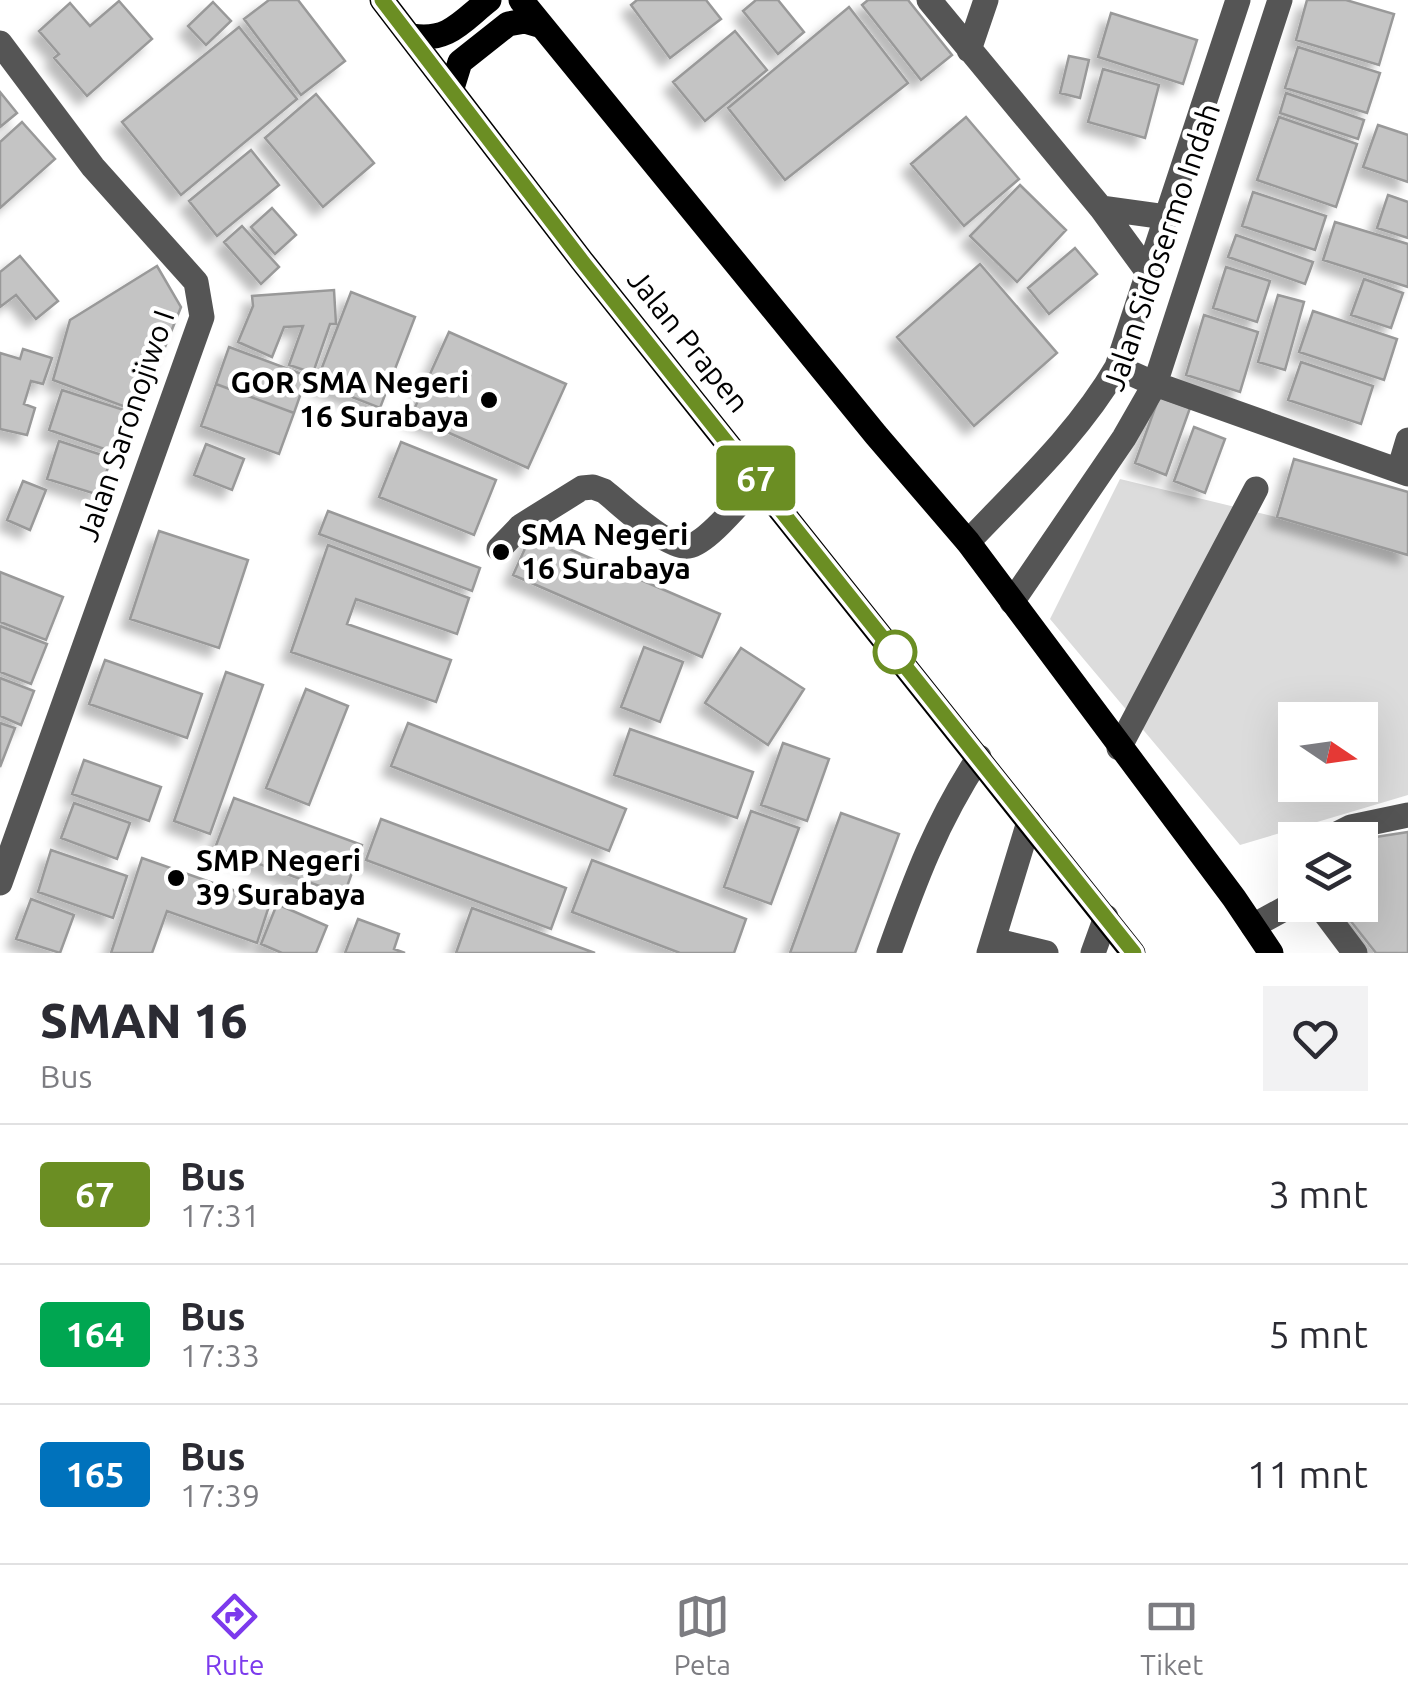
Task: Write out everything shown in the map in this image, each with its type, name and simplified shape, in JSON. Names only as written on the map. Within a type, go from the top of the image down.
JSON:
[{"type":"main road","name":"Jalan Prapen","points":[[382,0],[582,261],[1120,940]]},
{"type":"main road","points":[[412,36],[445,34],[489,0]]},
{"type":"main road","points":[[521,0],[968,542],[1271,953]]},
{"type":"main road","points":[[452,88],[456,68],[465,56],[508,24],[525,21],[542,26]]},
{"type":"street","points":[[929,0],[1101,208],[1148,271]]},
{"type":"street","points":[[969,50],[986,0]]},
{"type":"street","name":"Jalan Sidosermo Indah","points":[[968,542],[1062,443],[1100,396],[1117,367],[1238,0]]},
{"type":"street","name":"Jalan Sidosermo Indah","points":[[1012,602],[1124,438],[1156,384],[1280,0]]},
{"type":"street","name":"Jalan Saronojiwo I","points":[[0,43],[93,168],[196,282],[202,317],[0,883]]},
{"type":"street","points":[[1101,208],[1166,217]]},
{"type":"street","points":[[1117,367],[1403,472],[1408,440]]},
{"type":"street","points":[[499,548],[521,526],[582,488],[593,487],[604,491],[671,544],[686,547],[700,542],[759,482]]},
{"type":"street","points":[[1119,748],[1256,489]]},
{"type":"street","points":[[889,953],[926,850],[979,758]]},
{"type":"street","points":[[1377,822],[1408,816]]},
{"type":"street","points":[[1030,822],[992,946],[1046,953]]},
{"type":"street","points":[[1254,926],[1278,913]]},
{"type":"street","points":[[1332,922],[1355,953]]},
{"type":"street","points":[[1093,953],[1120,940]]},
{"type":"shaded area","points":[[1120,479],[1408,549],[1408,795],[1317,822],[1278,822],[1278,834],[1240,845],[1050,619]]},
{"type":"building","points":[[269,0],[298,0],[345,61],[301,95],[244,19]]},
{"type":"building","points":[[637,0],[706,0],[721,19],[670,58],[631,5]]},
{"type":"building","points":[[756,0],[778,0],[804,32],[778,54],[743,11]]},
{"type":"building","points":[[868,0],[908,0],[952,55],[921,80],[862,5]]},
{"type":"building","points":[[1307,0],[1346,0],[1394,14],[1379,65],[1296,40]]},
{"type":"building","points":[[119,1],[152,39],[87,96],[54,58],[59,54],[39,31],[70,3],[90,26]]},
{"type":"building","points":[[213,2],[231,21],[206,45],[188,26]]},
{"type":"building","points":[[849,7],[908,83],[785,180],[728,108]]},
{"type":"building","points":[[1111,13],[1197,40],[1183,84],[1098,57]]},
{"type":"building","points":[[239,27],[297,99],[181,195],[122,122]]},
{"type":"building","points":[[735,31],[767,70],[705,121],[673,82]]},
{"type":"building","points":[[1298,47],[1380,73],[1367,113],[1285,88]]},
{"type":"building","points":[[1069,56],[1089,60],[1080,98],[1060,93]]},
{"type":"building","points":[[1103,69],[1159,85],[1145,138],[1088,122]]},
{"type":"building","points":[[0,92],[17,113],[0,127]]},
{"type":"building","points":[[1286,93],[1364,120],[1358,139],[1280,113]]},
{"type":"building","points":[[316,94],[374,163],[323,207],[265,138]]},
{"type":"building","points":[[966,117],[1019,179],[964,226],[911,164]]},
{"type":"building","points":[[1279,117],[1357,144],[1336,207],[1257,180]]},
{"type":"building","points":[[22,122],[55,159],[0,208],[0,142]]},
{"type":"building","points":[[1378,125],[1408,135],[1408,182],[1363,167]]},
{"type":"building","points":[[251,150],[279,185],[217,236],[189,201]]},
{"type":"building","points":[[1020,185],[1066,230],[1017,282],[970,236]]},
{"type":"building","points":[[1253,192],[1326,216],[1315,250],[1242,226]]},
{"type":"building","points":[[1388,195],[1408,202],[1408,238],[1377,228]]},
{"type":"building","points":[[272,208],[296,235],[275,254],[251,227]]},
{"type":"building","points":[[1335,222],[1408,244],[1408,287],[1323,260]]},
{"type":"building","points":[[242,226],[279,267],[261,284],[224,242]]},
{"type":"building","points":[[1236,235],[1313,262],[1305,284],[1228,257]]},
{"type":"building","points":[[1075,248],[1097,274],[1049,314],[1028,288]]},
{"type":"building","points":[[20,256],[58,301],[36,319],[16,295],[0,307],[0,272]]},
{"type":"building","points":[[980,264],[1057,353],[974,426],[897,337]]},
{"type":"building","points":[[157,266],[181,307],[139,412],[53,380],[70,320]]},
{"type":"building","points":[[1226,267],[1270,281],[1257,322],[1213,308]]},
{"type":"building","points":[[1364,279],[1403,293],[1391,328],[1351,315]]},
{"type":"building","points":[[334,290],[336,324],[330,324],[313,373],[289,365],[303,326],[284,327],[272,357],[238,342],[253,306],[252,296]]},
{"type":"building","points":[[351,292],[415,317],[380,408],[316,383]]},
{"type":"building","points":[[1278,295],[1304,302],[1285,370],[1258,362]]},
{"type":"building","points":[[1313,311],[1397,339],[1384,380],[1299,352]]},
{"type":"building","points":[[1204,315],[1258,332],[1240,392],[1186,375]]},
{"type":"building","name":"GOR SMA Negeri 16 Surabaya","points":[[449,332],[566,384],[528,468],[411,416]]},
{"type":"building","points":[[229,347],[307,376],[294,413],[216,384]]},
{"type":"building","points":[[23,349],[52,358],[43,384],[31,381],[24,404],[35,408],[27,435],[0,429],[0,353],[20,359]]},
{"type":"building","points":[[1301,362],[1373,386],[1361,424],[1288,400]]},
{"type":"building","points":[[216,384],[294,413],[279,454],[201,426]]},
{"type":"building","points":[[62,390],[130,412],[116,453],[49,430]]},
{"type":"building","points":[[1159,397],[1190,408],[1166,475],[1135,463]]},
{"type":"building","points":[[1194,427],[1225,439],[1205,493],[1174,481]]},
{"type":"building","points":[[59,441],[111,458],[99,495],[47,479]]},
{"type":"building","points":[[401,442],[496,480],[474,535],[379,497]]},
{"type":"building","points":[[206,444],[244,459],[232,490],[194,475]]},
{"type":"building","points":[[1294,459],[1408,492],[1408,555],[1277,517]]},
{"type":"building","points":[[23,481],[46,490],[30,530],[7,520]]},
{"type":"building","points":[[328,511],[480,568],[472,591],[319,534]]},
{"type":"building","points":[[159,531],[248,560],[219,648],[130,619]]},
{"type":"building","points":[[532,533],[720,614],[702,657],[513,575]]},
{"type":"building","points":[[328,545],[469,598],[457,634],[356,599],[347,624],[451,660],[436,702],[291,652]]},
{"type":"building","points":[[0,572],[63,597],[46,640],[0,622]]},
{"type":"building","points":[[0,626],[47,644],[31,684],[0,672]]},
{"type":"building","points":[[644,647],[683,662],[660,722],[621,707]]},
{"type":"building","points":[[741,648],[804,689],[768,745],[705,703]]},
{"type":"building","points":[[105,660],[202,694],[187,738],[89,704]]},
{"type":"building","points":[[226,672],[263,685],[210,834],[174,821]]},
{"type":"building","points":[[0,678],[34,691],[21,725],[0,716]]},
{"type":"building","points":[[306,689],[348,706],[309,805],[266,788]]},
{"type":"building","points":[[0,723],[15,728],[0,767]]},
{"type":"building","points":[[408,723],[626,809],[609,851],[391,766]]},
{"type":"building","points":[[630,729],[753,772],[737,818],[614,775]]},
{"type":"building","points":[[783,743],[829,759],[807,821],[761,805]]},
{"type":"building","points":[[84,760],[161,787],[149,821],[72,794]]},
{"type":"building","points":[[234,798],[362,845],[344,895],[215,848]]},
{"type":"building","points":[[74,803],[130,823],[117,859],[61,838]]},
{"type":"building","points":[[751,811],[799,828],[771,904],[724,887]]},
{"type":"building","points":[[841,813],[899,834],[855,953],[790,953]]},
{"type":"building","points":[[381,819],[566,888],[551,929],[366,860]]},
{"type":"building","points":[[1408,832],[1408,953],[1376,953],[1351,922],[1378,922],[1378,837]]},
{"type":"building","points":[[51,850],[127,876],[113,918],[38,892]]},
{"type":"building","points":[[142,858],[270,903],[257,943],[167,911],[152,953],[111,953]]},
{"type":"building","points":[[592,860],[746,919],[734,953],[680,953],[572,912]]},
{"type":"building","points":[[31,899],[74,915],[60,953],[16,939]]},
{"type":"building","points":[[277,904],[327,926],[316,953],[282,953],[261,944]]},
{"type":"building","points":[[472,908],[595,953],[456,953]]},
{"type":"building","points":[[358,919],[399,934],[394,949],[405,953],[345,953]]},
{"type":"bus line","name":"67","points":[[382,0],[582,261],[1134,953]]},
{"type":"place","name":"GOR SMA Negeri 16 Surabaya","points":[[489,400]]},
{"type":"place","name":"SMA Negeri 16 Surabaya","points":[[501,552]]},
{"type":"place","name":"SMP Negeri 39 Surabaya","points":[[176,878]]}]
